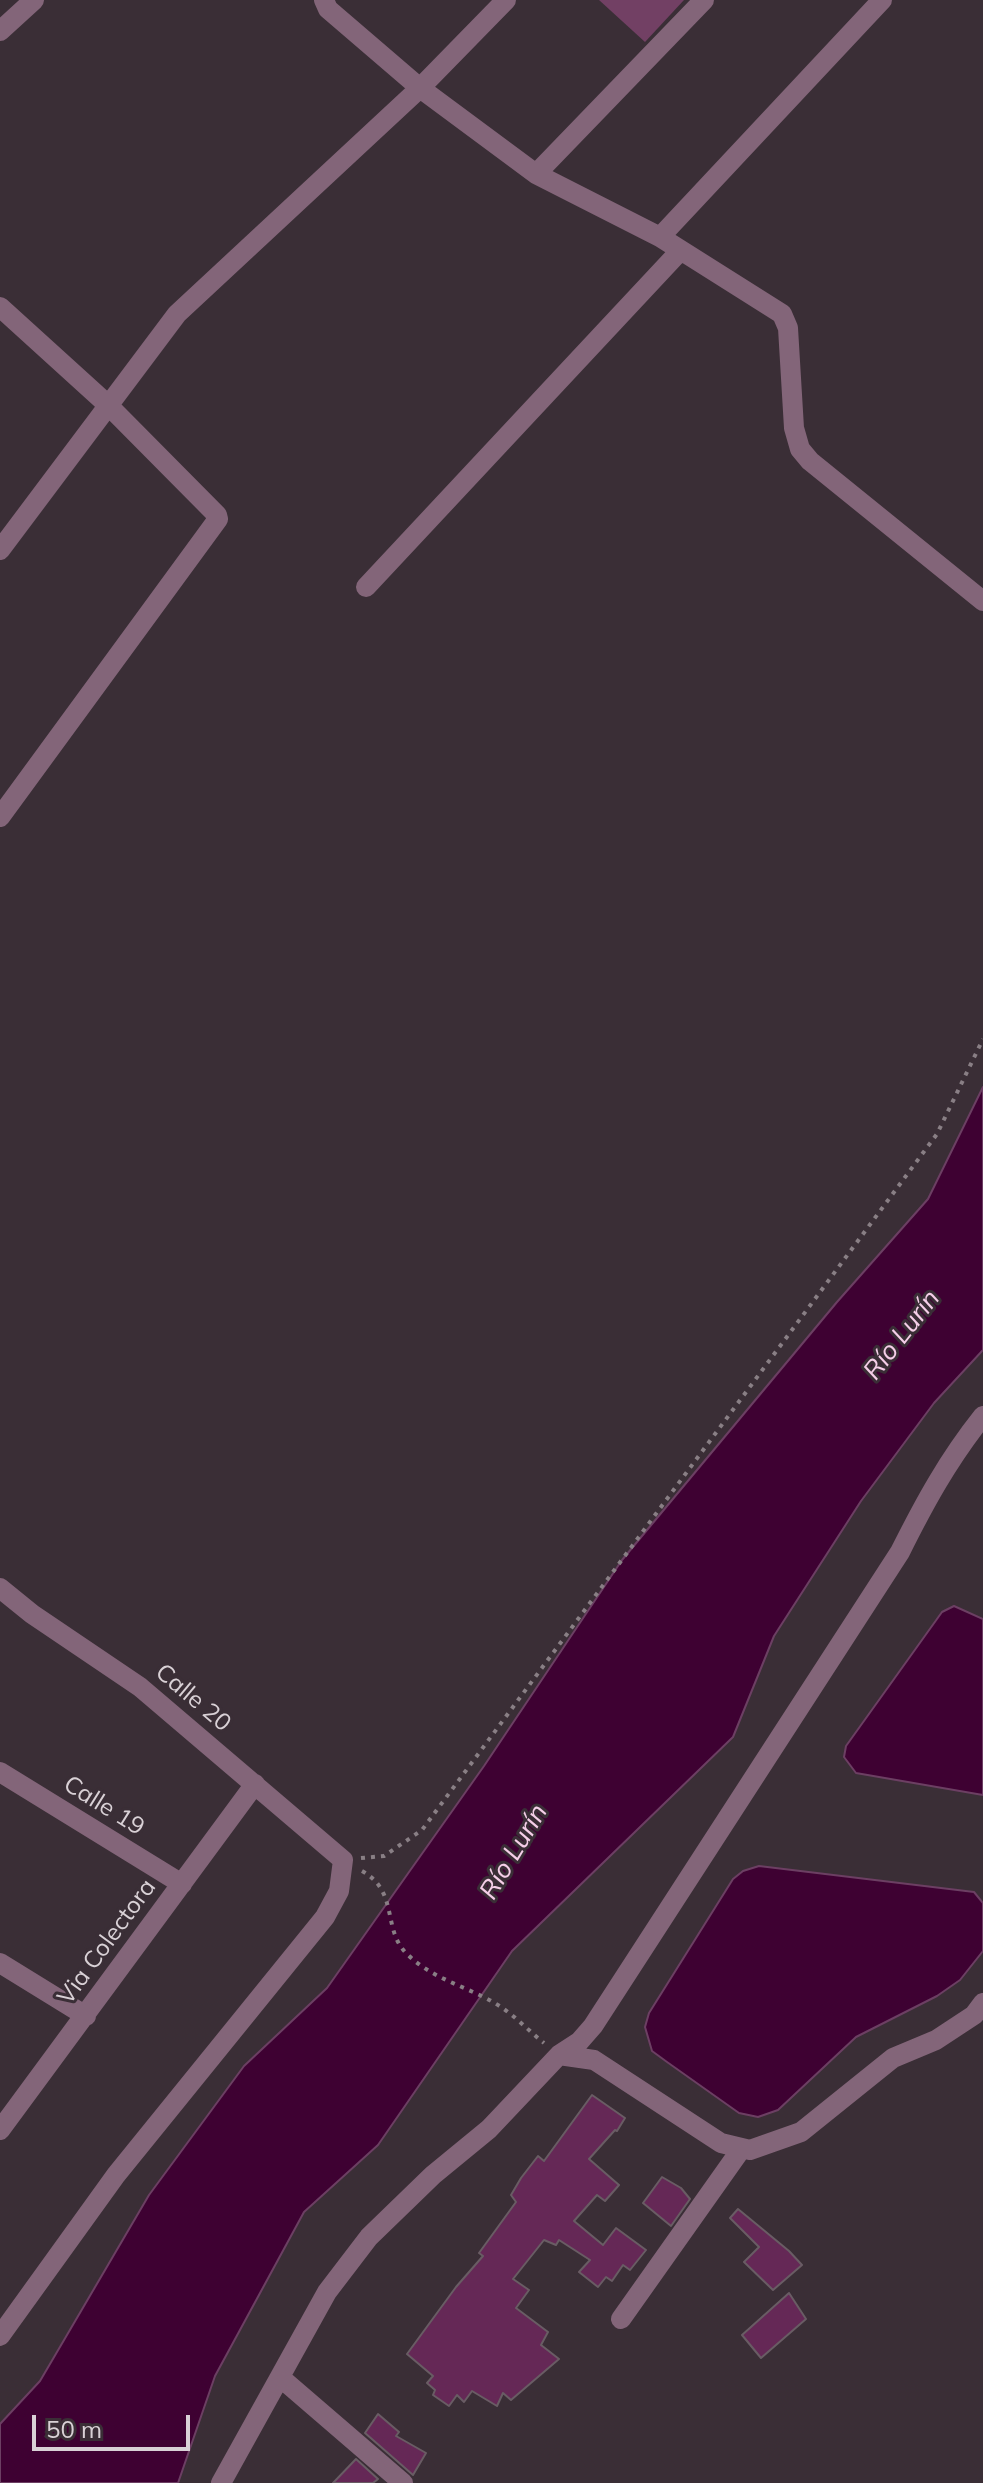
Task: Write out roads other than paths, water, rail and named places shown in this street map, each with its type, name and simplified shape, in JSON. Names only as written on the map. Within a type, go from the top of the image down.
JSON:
[{"type":"street","points":[[0,31],[34,0]]},
{"type":"street","points":[[324,0],[328,9],[420,88],[536,174],[660,237],[782,314],[786,319],[794,428],[800,449],[810,461],[983,601]]},
{"type":"street","points":[[0,550],[177,314],[420,88],[506,0]]},
{"type":"street","points":[[536,174],[704,0]]},
{"type":"street","points":[[660,237],[882,0]]},
{"type":"street","points":[[366,587],[680,251]]},
{"type":"street","points":[[0,307],[108,405],[217,515],[217,524],[0,817]]},
{"type":"street","points":[[221,2483],[327,2292],[369,2237],[433,2175],[489,2129],[559,2055],[579,2042],[593,2026],[900,1552],[931,1489],[983,1416]]},
{"type":"street","name":"Calle 20","points":[[0,1588],[32,1614],[140,1687],[343,1860],[339,1891],[325,1917],[116,2175],[0,2336]]},
{"type":"street","name":"Calle 19","points":[[0,1772],[182,1884]]},
{"type":"street","name":"Via Colectora","points":[[0,2130],[255,1784]]},
{"type":"street","points":[[0,1963],[86,2016]]},
{"type":"street","points":[[559,2055],[594,2060],[721,2143],[750,2150],[801,2132],[893,2058],[936,2040],[974,2015],[983,2003]]},
{"type":"street","points":[[621,2319],[742,2148]]},
{"type":"street","points":[[281,2378],[403,2483]]},
{"type":"water","name":"Río Lurín","points":[[983,1087],[983,1350],[934,1403],[861,1501],[774,1636],[733,1737],[512,1951],[378,2145],[304,2212],[215,2376],[178,2483],[0,2483],[0,2424],[40,2381],[149,2195],[244,2066],[327,1988],[484,1766],[622,1560],[837,1302],[928,1199]]},
{"type":"water","points":[[954,1606],[983,1619],[983,1795],[856,1773],[844,1757],[846,1746],[942,1612]]},
{"type":"water","points":[[759,1866],[974,1892],[983,1903],[983,1951],[960,1980],[937,1996],[856,2037],[778,2110],[758,2117],[739,2113],[652,2051],[645,2027],[649,2013],[733,1879],[743,1871]]}]
